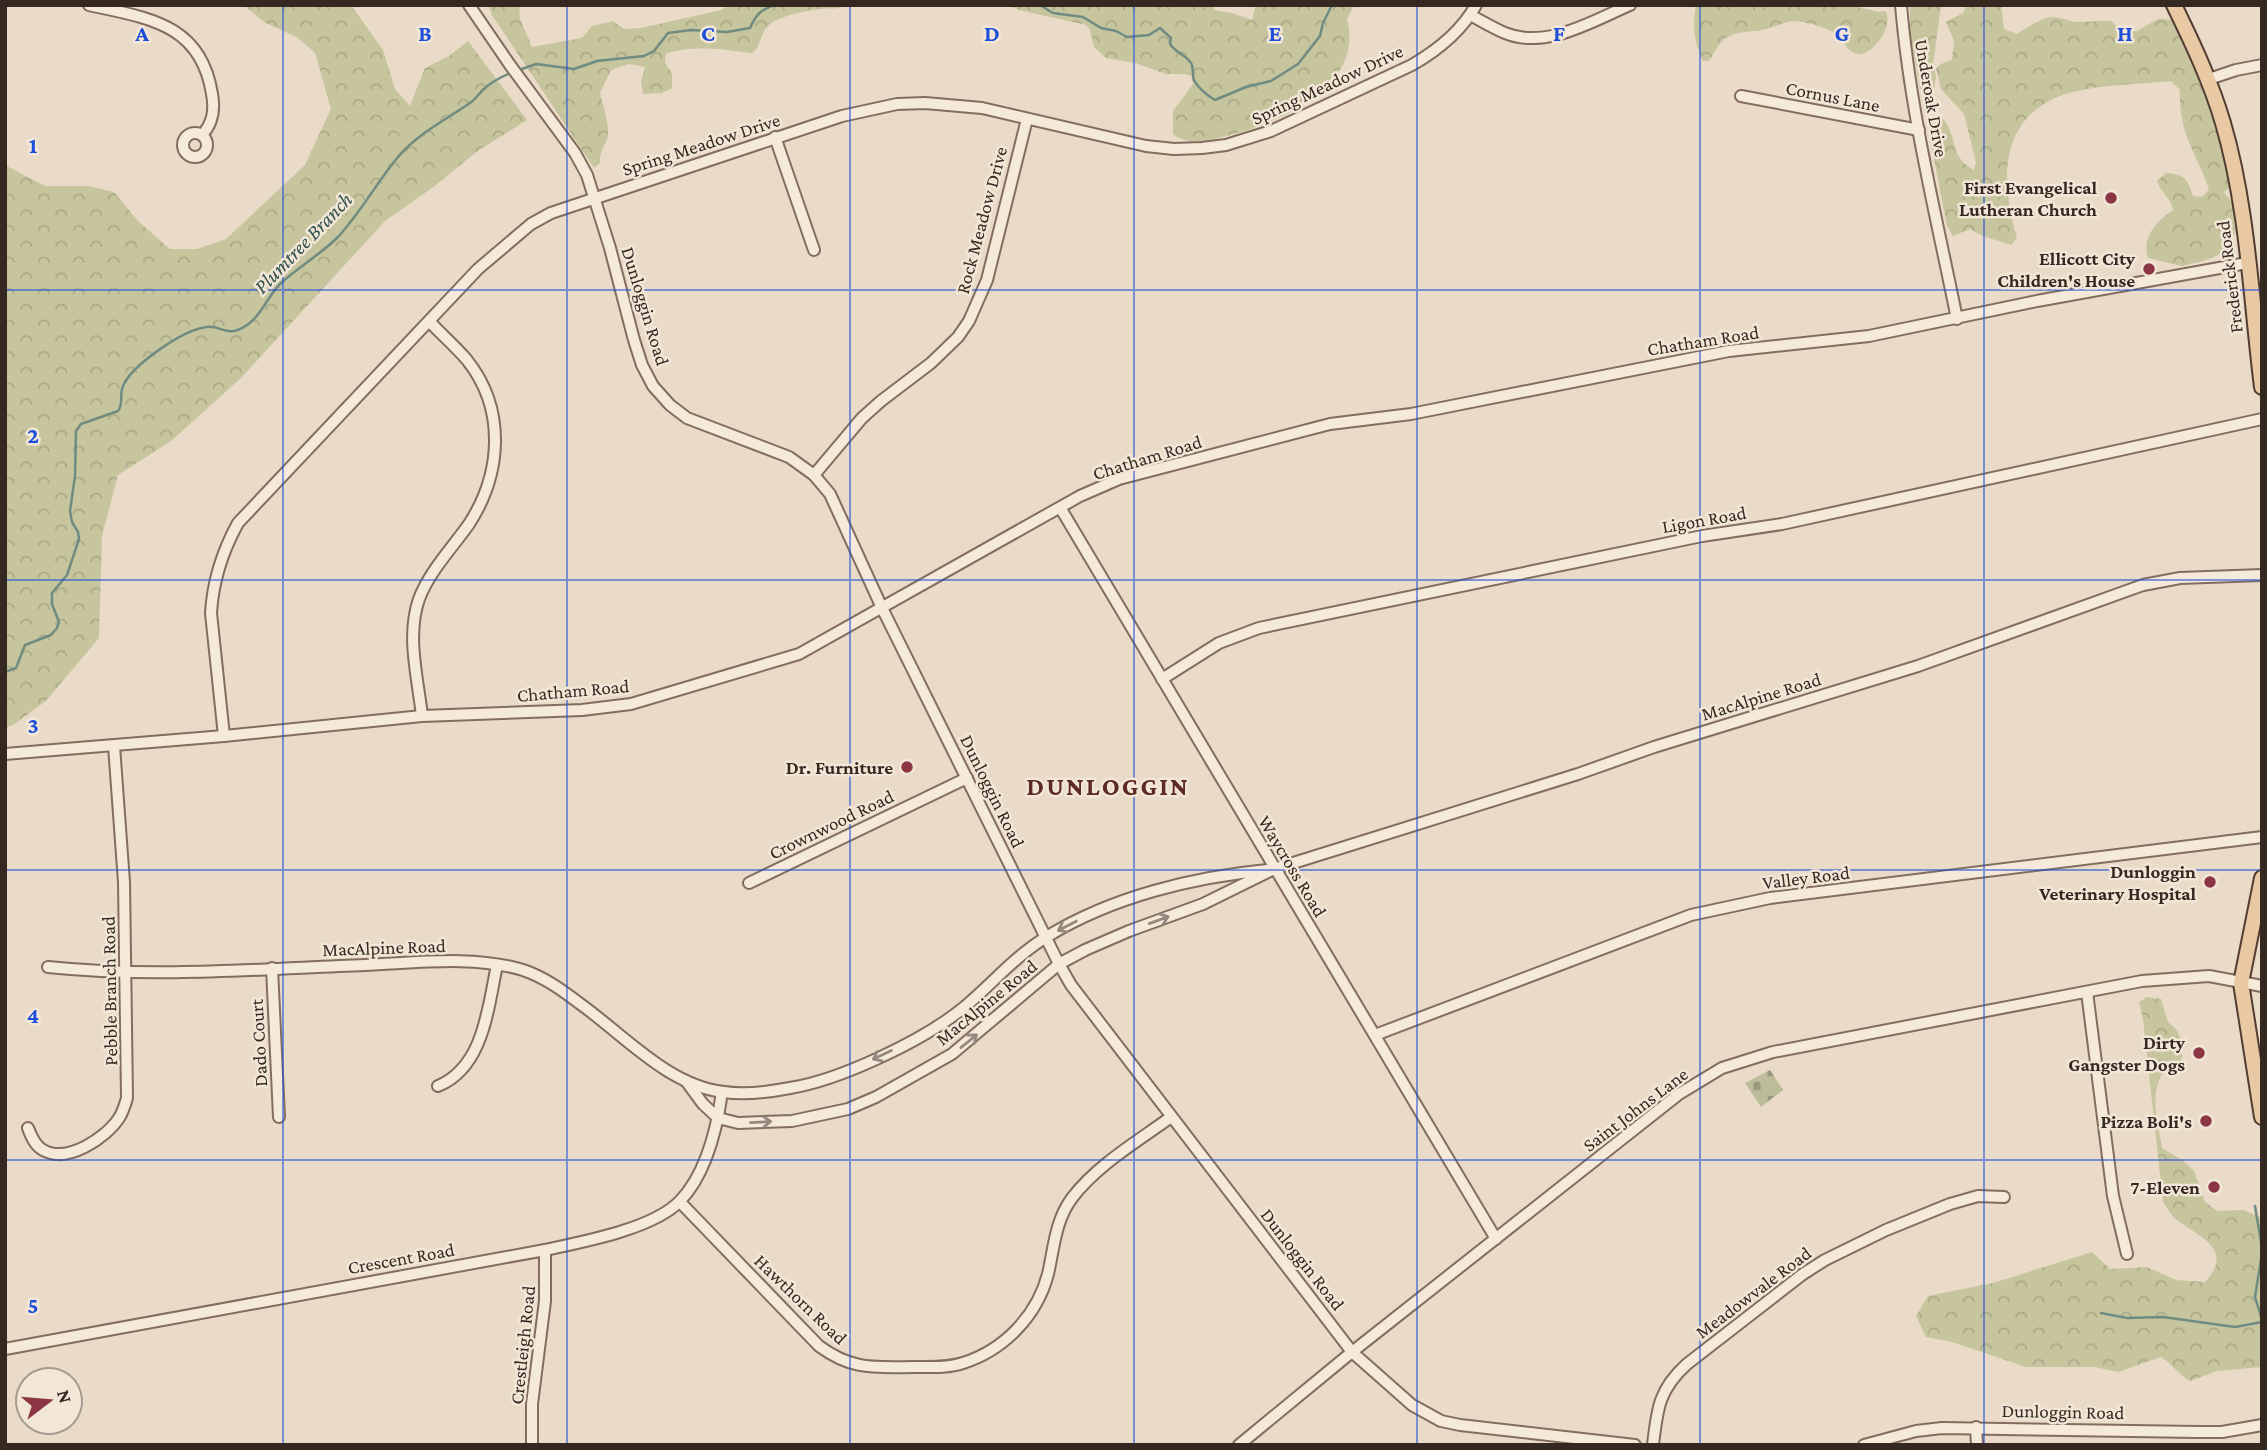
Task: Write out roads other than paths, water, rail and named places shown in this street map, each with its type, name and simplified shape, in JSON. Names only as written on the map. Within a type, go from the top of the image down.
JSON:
[{"type":"main road","name":"Frederick Road","points":[[2174,5],[2208,79],[2224,125],[2233,163],[2259,338],[2262,387]]},
{"type":"main road","points":[[2262,878],[2241,983],[2262,1117]]},
{"type":"street","points":[[89,5],[159,22],[189,43],[207,73],[213,101],[212,120],[202,135]]},
{"type":"street","name":"Dunloggin Road","points":[[469,5],[575,153],[595,198],[634,340],[642,365],[653,386],[670,405],[687,418],[789,457],[814,475],[837,506],[882,608],[1071,985],[1352,1352],[1412,1405],[1441,1421],[1635,1445]]},
{"type":"street","points":[[1473,10],[1506,34],[1541,38],[1560,34],[1629,5]]},
{"type":"street","name":"Underoak Drive","points":[[1901,5],[1905,51],[1919,130],[1957,319]]},
{"type":"street","name":"Spring Meadow Drive","points":[[224,736],[211,613],[216,573],[229,538],[251,507],[491,256],[531,224],[551,213],[775,137],[845,115],[897,104],[925,103],[972,107],[1174,149],[1226,145],[1272,131],[1410,67],[1442,46],[1473,10]]},
{"type":"street","points":[[2208,79],[2236,69],[2262,65]]},
{"type":"street","name":"Cornus Lane","points":[[1741,96],[1919,130]]},
{"type":"street","name":"Rock Meadow Drive","points":[[814,475],[862,418],[932,363],[958,337],[969,321],[987,280],[1027,119]]},
{"type":"street","points":[[775,137],[814,250]]},
{"type":"street","name":"Chatham Road","points":[[5,754],[422,716],[582,710],[631,704],[789,658],[819,644],[1080,496],[1119,479],[1326,424],[1411,414],[1729,351],[1869,336],[2037,301],[2247,263]]},
{"type":"street","points":[[422,716],[414,647],[415,613],[427,582],[470,523],[485,493],[495,461],[496,440],[488,400],[480,380],[467,360],[430,322]]},
{"type":"street","name":"Ligon Road","points":[[1162,679],[1219,643],[1269,625],[1702,536],[1782,524],[2262,419]]},
{"type":"street","name":"Waycross Road","points":[[1061,509],[1273,869],[1496,1239]]},
{"type":"street","name":"MacAlpine Road","points":[[686,1081],[703,1104],[718,1118],[738,1123],[792,1121],[848,1109],[934,1066],[1059,964],[1118,936],[1203,904],[1273,869],[1918,666],[2143,585],[2173,579],[2262,575]]},
{"type":"street","name":"Pebble Branch Road","points":[[27,1128],[40,1149],[60,1154],[94,1142],[118,1120],[127,1098],[124,882],[114,746]]},
{"type":"street","name":"Crownwood Road","points":[[749,883],[967,778]]},
{"type":"street","name":"Valley Road","points":[[1375,1035],[1691,915],[1729,906],[1770,898],[2262,837]]},
{"type":"street","name":"MacAlpine Road","points":[[48,967],[125,973],[448,962],[497,965],[522,970],[546,980],[656,1062],[686,1081],[722,1092],[764,1091],[810,1084],[883,1054],[922,1034],[960,1010],[1046,937],[1084,918],[1151,892],[1236,873],[1273,869]]},
{"type":"street","points":[[438,1086],[448,1082],[468,1063],[484,1025],[497,965]]},
{"type":"street","name":"Dado Court","points":[[272,968],[279,1117]]},
{"type":"street","name":"Saint Johns Lane","points":[[1240,1445],[1352,1352],[1679,1094],[1722,1068],[1773,1052],[2142,981],[2209,976],[2262,986]]},
{"type":"street","points":[[2087,992],[2113,1196],[2127,1254]]},
{"type":"street","points":[[680,1202],[704,1161],[718,1118],[722,1092]]},
{"type":"street","name":"Hawthorn Road","points":[[680,1202],[819,1346],[835,1358],[851,1365],[870,1367],[944,1366],[962,1363],[981,1356],[1000,1344],[1019,1328],[1033,1311],[1047,1276],[1055,1233],[1073,1198],[1105,1167],[1171,1116]]},
{"type":"street","name":"Meadowvale Road","points":[[1653,1445],[1659,1402],[1671,1379],[1803,1274],[1851,1247],[1934,1209],[1978,1196],[2004,1197]]},
{"type":"street","name":"Crescent Road","points":[[5,1349],[545,1250],[638,1225],[680,1202]]},
{"type":"street","name":"Crestleigh Road","points":[[532,1445],[532,1399],[545,1301],[545,1250]]},
{"type":"street","name":"Dunloggin Road","points":[[1864,1445],[1916,1431],[1976,1427],[2222,1432],[2262,1425]]},
{"type":"street","points":[[1976,1427],[1977,1445]]},
{"type":"waterway","name":"Plumtree Branch","points":[[519,70],[536,64],[574,69],[597,61],[644,56],[654,51],[668,33],[691,30],[727,32],[750,28],[759,14],[774,5]]},
{"type":"waterway","name":"Plumtree Branch","points":[[1040,5],[1053,13],[1083,17],[1101,28],[1127,37],[1149,35],[1160,28],[1171,38],[1172,47],[1191,63],[1198,86],[1215,100],[1246,87],[1271,81],[1298,64],[1320,36],[1332,5]]},
{"type":"waterway","name":"Plumtree Branch","points":[[5,672],[16,668],[25,645],[51,635],[59,622],[52,604],[52,593],[67,575],[79,539],[70,511],[75,476],[76,431],[81,424],[118,411],[122,389],[128,378],[147,359],[173,341],[197,329],[212,327],[234,331],[252,321],[280,284],[338,237],[406,149],[423,134],[472,101],[491,83],[513,72]]},
{"type":"waterway","points":[[2255,1206],[2262,1248]]},
{"type":"waterway","points":[[2262,1253],[2255,1297],[2262,1320]]},
{"type":"waterway","points":[[2101,1313],[2127,1318],[2163,1317],[2235,1327],[2262,1322]]},
{"type":"place","name":"First Evangelical Lutheran Church","points":[[2111,198]]},
{"type":"place","name":"Ellicott City Children's House","points":[[2149,269]]},
{"type":"place","name":"Dr. Furniture","points":[[907,767]]},
{"type":"place","name":"Dunloggin Veterinary Hospital","points":[[2210,882]]},
{"type":"place","name":"Dirty Gangster Dogs","points":[[2199,1053]]},
{"type":"place","name":"Pizza Boli's","points":[[2206,1121]]},
{"type":"place","name":"7-Eleven","points":[[2214,1187]]},
{"type":"district","name":"DUNLOGGIN","points":[[1108,786]]}]
